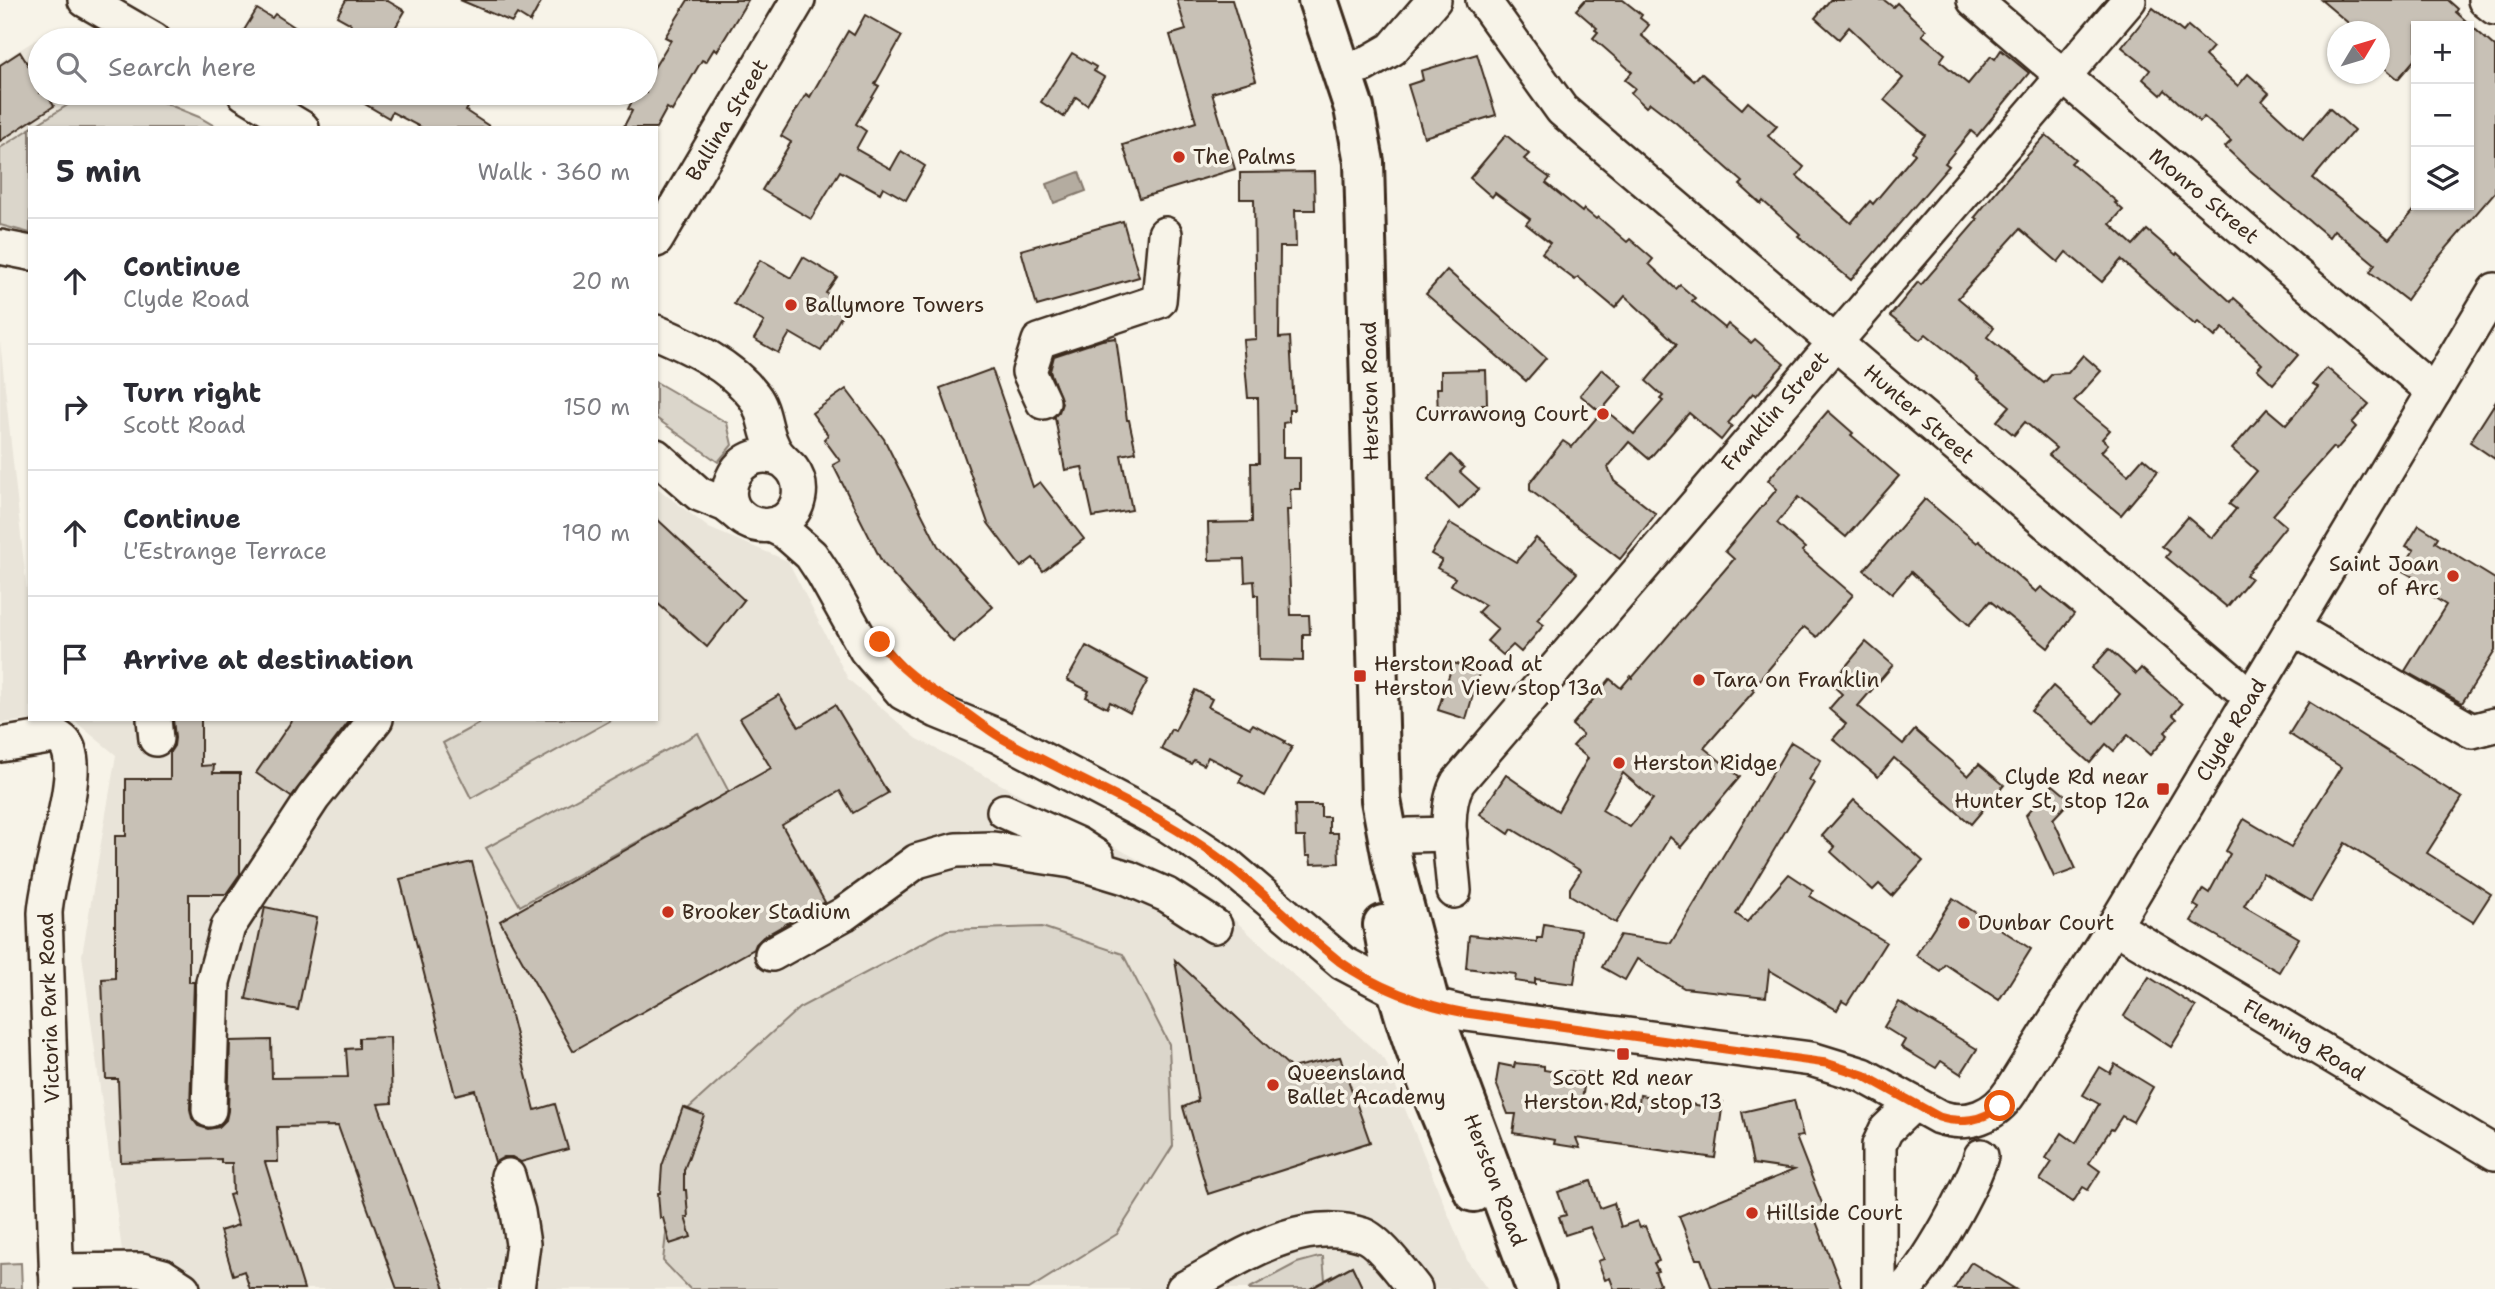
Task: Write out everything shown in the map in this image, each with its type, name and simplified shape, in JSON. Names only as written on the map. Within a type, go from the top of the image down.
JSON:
[{"type":"main road","name":"Herston Road","points":[[1318,0],[1356,116],[1364,162],[1380,788],[1414,999],[1415,1046],[1511,1289]]},
{"type":"main road","name":"Herston Road","points":[[1414,999],[1515,1233],[1536,1289]]},
{"type":"main road","points":[[1515,1233],[1516,1266],[1524,1289]]},
{"type":"street","points":[[85,0],[134,28]]},
{"type":"street","name":"Ballina Street","points":[[658,237],[798,0]]},
{"type":"street","points":[[1340,68],[1364,65],[1392,49],[1434,0]]},
{"type":"street","name":"Hunter Street","points":[[1483,0],[1562,110],[2250,697]]},
{"type":"street","name":"Monro Street","points":[[1974,0],[2434,392]]},
{"type":"street","name":"Franklin Street","points":[[1454,891],[1450,834],[1452,795],[1458,782],[2129,0]]},
{"type":"street","points":[[2485,0],[2495,8]]},
{"type":"street","points":[[264,105],[299,126]]},
{"type":"street","points":[[1043,401],[1028,372],[1039,341],[1158,301],[1165,233]]},
{"type":"street","points":[[0,247],[28,253]]},
{"type":"street","name":"Clyde Road","points":[[940,705],[1169,826],[1205,848],[1343,963],[1414,999],[1466,1013],[1811,1059],[1843,1068],[1878,1083],[1944,1119],[1964,1121],[1980,1118],[2000,1106],[2011,1091],[2495,290]]},
{"type":"street","points":[[658,333],[726,370],[745,386],[760,405],[771,443],[797,477],[804,514],[830,550],[867,623],[885,650],[940,705]]},
{"type":"street","points":[[658,346],[737,405],[744,420],[747,442],[743,458],[731,481],[730,495],[740,516]]},
{"type":"street","points":[[658,436],[701,471],[719,476],[759,456],[783,461]]},
{"type":"street","points":[[658,458],[699,494],[726,505],[752,523],[771,525],[798,542],[819,565],[860,642],[890,680],[909,697],[940,705]]},
{"type":"street","points":[[771,525],[787,518],[799,498]]},
{"type":"street","points":[[2292,628],[2472,731],[2495,725]]},
{"type":"street","points":[[209,1110],[213,982],[228,927],[313,798],[374,721]]},
{"type":"street","name":"Victoria Park Road","points":[[0,745],[55,736],[69,749],[71,766],[69,792],[48,885],[45,913],[56,1280]]},
{"type":"street","points":[[1004,811],[1077,844],[1128,878]]},
{"type":"street","points":[[1409,835],[1450,834]]},
{"type":"street","points":[[772,954],[844,914],[917,860],[956,850],[993,849],[1072,861],[1128,878],[1167,895],[1215,926]]},
{"type":"street","name":"Fleming Road","points":[[2113,926],[2495,1153]]},
{"type":"street","points":[[1878,1083],[1871,1117],[1878,1157]]},
{"type":"street","points":[[1879,1289],[1879,1145],[1886,1130],[1924,1108]]},
{"type":"street","points":[[1903,1289],[1922,1269],[1972,1180],[1981,1156]]},
{"type":"street","points":[[508,1176],[523,1244],[517,1289]]},
{"type":"street","points":[[1183,1289],[1273,1241],[1317,1228],[1366,1235],[1398,1266],[1415,1289]]},
{"type":"street","points":[[56,1280],[141,1270],[163,1276],[183,1289]]},
{"type":"shaded area","points":[[28,45],[28,105],[68,105],[34,126],[28,126],[28,130],[0,147],[0,62]]},
{"type":"shaded area","points":[[68,105],[170,105],[215,126],[34,126]]},
{"type":"shaded area","points":[[28,130],[28,232],[0,225],[0,148]]},
{"type":"shaded area","points":[[1079,172],[1086,191],[1054,203],[1047,184]]},
{"type":"shaded area","points":[[0,341],[28,601],[28,720],[0,723]]},
{"type":"shaded area","points":[[658,383],[727,423],[732,445],[718,462],[658,419]]},
{"type":"shaded area","points":[[658,489],[709,528],[788,561],[848,679],[916,738],[1214,901],[1385,1060],[1467,1260],[1487,1289],[90,1289],[87,1260],[123,1258],[82,955],[116,755],[74,721],[658,721]]},
{"type":"shaded area","points":[[483,721],[609,721],[471,798],[443,743]]},
{"type":"shaded area","points":[[698,733],[729,792],[520,906],[486,848]]},
{"type":"shaded area","points":[[1042,927],[1123,954],[1169,1044],[1173,1146],[1117,1234],[1029,1289],[690,1289],[663,1261],[679,1117],[799,1008],[947,930]]},
{"type":"shaded area","points":[[1323,1257],[1325,1280],[1352,1266],[1363,1289],[1248,1289],[1297,1263]]},
{"type":"shaded area","points":[[21,1263],[22,1289],[0,1289],[0,1264]]},
{"type":"building","points":[[346,0],[386,0],[405,11],[395,28],[349,28],[351,24],[337,16]]},
{"type":"building","points":[[460,0],[542,0],[530,22],[517,14],[512,22]]},
{"type":"building","points":[[688,0],[748,0],[717,51],[714,49],[706,62],[702,60],[672,111],[667,108],[657,126],[624,126],[632,111],[628,109],[630,105],[658,105],[658,61],[671,40],[665,37]]},
{"type":"building","points":[[1177,0],[1232,0],[1256,80],[1212,93],[1235,169],[1140,198],[1123,145],[1196,122],[1170,35],[1186,30]]},
{"type":"building","points":[[1585,0],[1623,0],[1642,15],[1640,18],[1649,25],[1641,35],[1694,81],[1701,73],[1742,109],[1748,102],[1777,126],[1768,136],[1804,167],[1797,176],[1851,223],[1870,201],[1873,204],[1915,154],[1912,151],[1925,135],[1884,100],[1903,78],[1849,27],[1839,39],[1815,18],[1830,0],[1884,0],[1893,7],[1897,3],[1926,30],[1922,35],[1945,54],[1940,61],[1968,84],[1991,56],[1995,59],[2001,50],[2029,73],[1977,136],[1971,131],[1945,163],[1949,166],[1851,280],[1798,236],[1800,234],[1763,201],[1761,204],[1740,185],[1743,182],[1676,123],[1650,103],[1646,107],[1631,93],[1635,88],[1625,80],[1632,72],[1593,38],[1598,32],[1595,30],[1597,28],[1576,10]]},
{"type":"building","points":[[2321,0],[2448,0],[2466,21],[2411,21],[2411,64],[2398,79],[2390,72],[2390,21],[2346,21]]},
{"type":"building","points":[[2153,8],[2183,32],[2188,26],[2213,47],[2205,56],[2238,86],[2248,74],[2269,93],[2262,101],[2303,139],[2329,108],[2354,130],[2313,178],[2389,239],[2415,210],[2474,210],[2474,28],[2495,47],[2495,192],[2426,272],[2406,300],[2370,272],[2375,264],[2334,230],[2329,237],[2246,167],[2225,147],[2231,141],[2204,117],[2200,122],[2165,90],[2161,95],[2143,79],[2150,70],[2122,47]]},
{"type":"building","points":[[257,9],[272,18],[275,14],[296,28],[245,28]]},
{"type":"building","points":[[865,15],[902,36],[875,84],[879,86],[856,124],[866,131],[856,149],[891,169],[901,151],[925,166],[906,200],[883,187],[880,193],[840,171],[811,219],[762,190],[791,142],[781,136],[806,94],[810,97],[848,31],[854,35]]},
{"type":"building","points":[[20,52],[28,65],[28,105],[54,106],[0,141],[0,65]]},
{"type":"building","points":[[1072,53],[1096,67],[1094,71],[1104,77],[1087,105],[1076,97],[1064,117],[1041,102]]},
{"type":"building","points":[[1477,54],[1496,115],[1424,137],[1408,85],[1423,80],[1421,71]]},
{"type":"building","points":[[367,105],[469,105],[466,111],[489,126],[418,126],[392,112],[389,118]]},
{"type":"building","points":[[1506,135],[1529,154],[1524,159],[1550,178],[1546,183],[1582,212],[1584,209],[1596,219],[1598,217],[1627,242],[1630,239],[1653,259],[1649,264],[1676,289],[1680,285],[1695,298],[1692,301],[1725,328],[1728,324],[1751,343],[1755,339],[1784,364],[1756,396],[1753,393],[1728,423],[1732,426],[1721,440],[1689,413],[1649,459],[1629,442],[1608,467],[1614,481],[1656,514],[1620,559],[1530,490],[1530,483],[1563,441],[1572,447],[1604,409],[1634,434],[1663,401],[1660,399],[1663,396],[1646,381],[1677,344],[1625,296],[1615,308],[1578,277],[1575,280],[1554,264],[1542,253],[1550,243],[1526,224],[1530,219],[1495,193],[1492,197],[1470,178]]},
{"type":"building","points":[[2046,135],[2075,159],[2071,163],[2117,202],[2115,203],[2123,210],[2110,224],[2133,245],[2147,230],[2231,302],[2234,298],[2298,355],[2273,384],[2257,369],[2262,364],[2223,328],[2215,337],[2198,322],[2195,325],[2121,260],[2102,282],[2066,252],[2058,262],[2020,229],[1958,298],[1994,328],[1987,337],[2044,383],[2052,374],[2068,373],[2083,355],[2101,371],[2074,401],[2110,430],[2102,439],[2108,444],[2101,452],[2128,475],[2143,458],[2158,471],[2121,515],[2049,455],[2056,448],[2025,422],[2014,435],[1997,421],[2010,406],[1977,379],[1978,377],[1926,334],[1920,340],[1890,316],[1918,282],[1921,285],[1978,219],[1975,217]]},
{"type":"building","points":[[1314,172],[1315,210],[1295,210],[1296,247],[1280,247],[1279,338],[1290,337],[1294,410],[1289,410],[1289,422],[1283,423],[1283,458],[1300,458],[1300,489],[1290,489],[1291,510],[1287,510],[1291,615],[1309,615],[1310,634],[1303,634],[1303,661],[1259,660],[1258,595],[1255,595],[1254,581],[1245,582],[1244,559],[1209,560],[1208,523],[1252,522],[1251,463],[1259,463],[1258,398],[1248,398],[1243,340],[1256,339],[1254,199],[1240,199],[1240,173]]},
{"type":"building","points":[[1123,221],[1139,277],[1037,306],[1021,250]]},
{"type":"building","name":"Ballymore Towers","points":[[803,257],[837,277],[826,293],[847,306],[821,351],[790,333],[778,353],[754,339],[764,322],[734,304],[760,260],[791,278]]},
{"type":"building","points":[[1447,270],[1546,358],[1526,381],[1426,294]]},
{"type":"building","points":[[1116,338],[1127,420],[1136,452],[1121,455],[1132,510],[1093,517],[1082,467],[1065,470],[1055,418],[1052,419],[1059,412],[1062,403],[1050,371],[1054,356]]},
{"type":"building","points":[[2327,368],[2369,404],[2352,423],[2356,427],[2336,450],[2333,447],[2273,515],[2286,526],[2246,575],[2251,578],[2227,607],[2166,557],[2170,552],[2162,546],[2187,517],[2212,538],[2236,509],[2229,504],[2257,471],[2232,449],[2267,409],[2286,425],[2318,387],[2313,384]]},
{"type":"building","points":[[992,369],[1033,487],[1040,482],[1084,539],[1043,571],[1033,558],[1021,567],[988,523],[940,388]]},
{"type":"building","points":[[1602,369],[1622,386],[1600,412],[1580,395]]},
{"type":"building","points":[[1486,370],[1487,404],[1482,404],[1482,415],[1438,416],[1437,388],[1441,388],[1441,371]]},
{"type":"building","points":[[846,389],[884,439],[938,546],[993,607],[953,642],[882,562],[833,465],[840,461],[824,439],[828,435],[812,413]]},
{"type":"building","points":[[2495,403],[2495,459],[2470,442]]},
{"type":"building","points":[[1828,411],[1853,433],[1851,435],[1899,476],[1846,537],[1798,497],[1777,523],[1805,548],[1802,551],[1853,595],[1817,637],[1804,627],[1752,689],[1754,691],[1704,748],[1740,777],[1681,847],[1670,837],[1616,923],[1570,895],[1570,888],[1581,871],[1512,829],[1509,834],[1480,814],[1506,775],[1558,811],[1588,758],[1573,746],[1583,735],[1572,725],[1610,679],[1621,688],[1631,676],[1632,678],[1734,559],[1725,551],[1777,489],[1768,480]],"holes":[[[1623,773],[1653,799],[1630,827],[1602,810]]]},
{"type":"building","points":[[1451,455],[1464,468],[1460,472],[1479,489],[1459,509],[1428,479]]},
{"type":"building","points":[[1925,499],[1977,543],[1979,541],[2036,592],[2041,587],[2074,614],[2048,648],[1990,601],[1969,625],[1911,572],[1892,594],[1864,570]]},
{"type":"building","points":[[658,520],[744,600],[707,647],[658,604]]},
{"type":"building","points":[[1450,523],[1516,562],[1536,538],[1577,573],[1537,620],[1544,625],[1521,652],[1513,645],[1503,655],[1487,641],[1498,629],[1478,612],[1485,605],[1451,585],[1455,578],[1437,568],[1442,560],[1431,554]]},
{"type":"building","points":[[2419,525],[2438,537],[2435,542],[2495,579],[2495,651],[2462,703],[2405,671],[2446,605],[2410,582],[2413,577],[2401,570],[2414,550],[2406,546]]},
{"type":"building","points":[[1866,642],[1893,665],[1858,706],[1903,744],[1915,730],[1968,776],[1979,764],[2004,785],[1971,824],[1894,758],[1878,777],[1833,739],[1846,724],[1829,709],[1842,694],[1831,684]]},
{"type":"building","points":[[1086,646],[1148,680],[1130,713],[1110,702],[1107,708],[1086,697],[1089,691],[1067,680]]},
{"type":"building","points":[[2109,649],[2136,674],[2141,668],[2182,704],[2173,715],[2177,719],[2165,732],[2168,735],[2150,755],[2128,735],[2114,751],[2106,744],[2090,763],[2031,711],[2053,686],[2095,723],[2120,694],[2092,668]]},
{"type":"building","points":[[1453,663],[1480,671],[1466,719],[1438,710]]},
{"type":"building","points":[[1195,690],[1212,699],[1208,707],[1250,728],[1253,724],[1292,747],[1265,796],[1239,782],[1243,775],[1208,757],[1204,765],[1194,760],[1191,764],[1161,749],[1171,729],[1175,731]]},
{"type":"building","name":"Brooker Stadium","points":[[779,695],[799,727],[835,705],[888,793],[853,813],[840,791],[782,825],[825,902],[763,937],[754,949],[573,1051],[500,921],[771,768],[740,718]]},
{"type":"building","points":[[2309,702],[2462,798],[2427,853],[2491,894],[2473,922],[2345,843],[2311,901],[2263,873],[2244,906],[2299,938],[2279,972],[2191,921],[2199,908],[2194,905],[2203,889],[2209,893],[2230,854],[2226,851],[2244,819],[2291,847],[2341,767],[2289,734]]},
{"type":"building","points":[[173,721],[201,721],[201,766],[214,765],[213,773],[240,773],[240,874],[226,894],[189,894],[189,982],[194,982],[190,1109],[192,1118],[198,1126],[208,1129],[219,1127],[226,1120],[230,1041],[271,1040],[272,1078],[348,1077],[346,1049],[359,1048],[359,1038],[390,1037],[392,1103],[378,1104],[445,1289],[397,1289],[338,1126],[277,1127],[278,1162],[265,1162],[304,1289],[250,1289],[244,1271],[233,1275],[220,1231],[238,1225],[229,1195],[233,1194],[232,1163],[221,1163],[221,1159],[121,1162],[118,1079],[106,1079],[102,979],[115,978],[115,836],[126,836],[126,779],[170,779],[170,752],[175,738]]},
{"type":"building","points":[[292,721],[349,721],[291,797],[256,773]]},
{"type":"building","points":[[1791,742],[1821,760],[1809,780],[1814,783],[1736,914],[1747,922],[1789,874],[1813,890],[1810,896],[1886,942],[1847,1004],[1842,1001],[1837,1010],[1769,970],[1766,997],[1684,988],[1637,959],[1625,980],[1602,967],[1620,935],[1671,943]]},
{"type":"building","points":[[2053,785],[2071,800],[2053,819],[2076,869],[2054,877],[2026,815]]},
{"type":"building","points":[[1854,800],[1923,861],[1892,896],[1879,884],[1873,890],[1831,852],[1835,847],[1822,836]]},
{"type":"building","points":[[1295,805],[1321,805],[1321,817],[1329,817],[1329,833],[1338,833],[1339,863],[1311,864],[1310,856],[1306,856],[1305,837],[1296,837]]},
{"type":"building","points":[[472,862],[535,1110],[555,1104],[568,1149],[521,1162],[512,1157],[504,1157],[495,1162],[475,1090],[455,1095],[400,879]]},
{"type":"building","name":"Dunbar Court","points":[[1953,898],[2031,949],[1999,1000],[1945,964],[1940,971],[1916,955]]},
{"type":"building","points":[[265,907],[317,918],[298,1010],[246,999]]},
{"type":"building","points":[[1544,924],[1581,930],[1574,984],[1535,979],[1535,984],[1515,981],[1516,974],[1466,968],[1469,935],[1537,942],[1537,938],[1542,938]]},
{"type":"building","name":"Queensland Ballet Academy","points":[[1175,960],[1291,1068],[1340,1057],[1370,1142],[1208,1194],[1183,1107],[1198,1101]]},
{"type":"building","points":[[2149,977],[2196,1007],[2171,1047],[2124,1016]]},
{"type":"building","points":[[1899,1002],[1977,1049],[1961,1074],[1941,1061],[1936,1068],[1901,1047],[1905,1040],[1884,1027]]},
{"type":"building","points":[[1515,1063],[1544,1066],[1544,1070],[1563,1073],[1563,1078],[1569,1071],[1586,1073],[1582,1100],[1638,1108],[1640,1095],[1702,1106],[1703,1099],[1723,1102],[1715,1158],[1576,1138],[1580,1148],[1554,1144],[1555,1140],[1513,1133],[1516,1114],[1508,1114],[1496,1083],[1499,1064],[1514,1067]]},
{"type":"building","points":[[2115,1064],[2153,1087],[2133,1122],[2122,1116],[2113,1130],[2111,1129],[2089,1163],[2100,1171],[2088,1190],[2083,1187],[2073,1202],[2040,1180],[2052,1162],[2046,1158],[2062,1133],[2076,1143],[2099,1104],[2083,1095],[2100,1067],[2110,1073]]},
{"type":"building","points":[[1794,1100],[1803,1136],[1796,1137],[1825,1211],[1814,1216],[1842,1289],[1712,1289],[1701,1259],[1696,1259],[1679,1216],[1794,1170],[1753,1164],[1742,1112]]},
{"type":"building","points":[[683,1107],[704,1115],[684,1170],[688,1217],[685,1217],[691,1237],[670,1244],[663,1218],[660,1218],[658,1193],[662,1166]]},
{"type":"building","points":[[1591,1181],[1600,1208],[1614,1203],[1621,1227],[1637,1221],[1640,1228],[1645,1226],[1659,1261],[1654,1263],[1660,1284],[1648,1289],[1614,1289],[1610,1278],[1605,1280],[1598,1261],[1604,1259],[1590,1227],[1565,1235],[1559,1217],[1566,1215],[1558,1192]]},
{"type":"building","points":[[1971,1262],[2015,1289],[1954,1289]]},
{"type":"building","points":[[1352,1266],[1363,1289],[1310,1289]]},
{"type":"place","name":"The Palms","points":[[1179,157]]},
{"type":"place","name":"Ballymore Towers","points":[[791,305]]},
{"type":"place","name":"Currawong Court","points":[[1603,414]]},
{"type":"place","name":"Saint Joan of Arc","points":[[2453,576]]},
{"type":"place","name":"Herston Road at Herston View stop 13a","points":[[1360,676]]},
{"type":"place","name":"Tara on Franklin","points":[[1699,680]]},
{"type":"place","name":"Herston Ridge","points":[[1619,763]]},
{"type":"place","name":"Clyde Rd near Hunter St, stop 12a","points":[[2163,789]]},
{"type":"place","name":"Brooker Stadium","points":[[668,912]]},
{"type":"place","name":"Dunbar Court","points":[[1964,923]]},
{"type":"place","name":"Scott Rd near Herston Rd, stop 13","points":[[1623,1054]]},
{"type":"place","name":"Queensland Ballet Academy","points":[[1273,1085]]},
{"type":"place","name":"Hillside Court","points":[[1752,1213]]},
{"type":"route","points":[[880,642],[891,658],[918,682],[998,736],[1169,826],[1205,848],[1329,953],[1376,982],[1402,994],[1430,1005],[1466,1013],[1826,1063],[1863,1075],[1939,1117],[1951,1120],[1975,1119],[2000,1106]]}]
